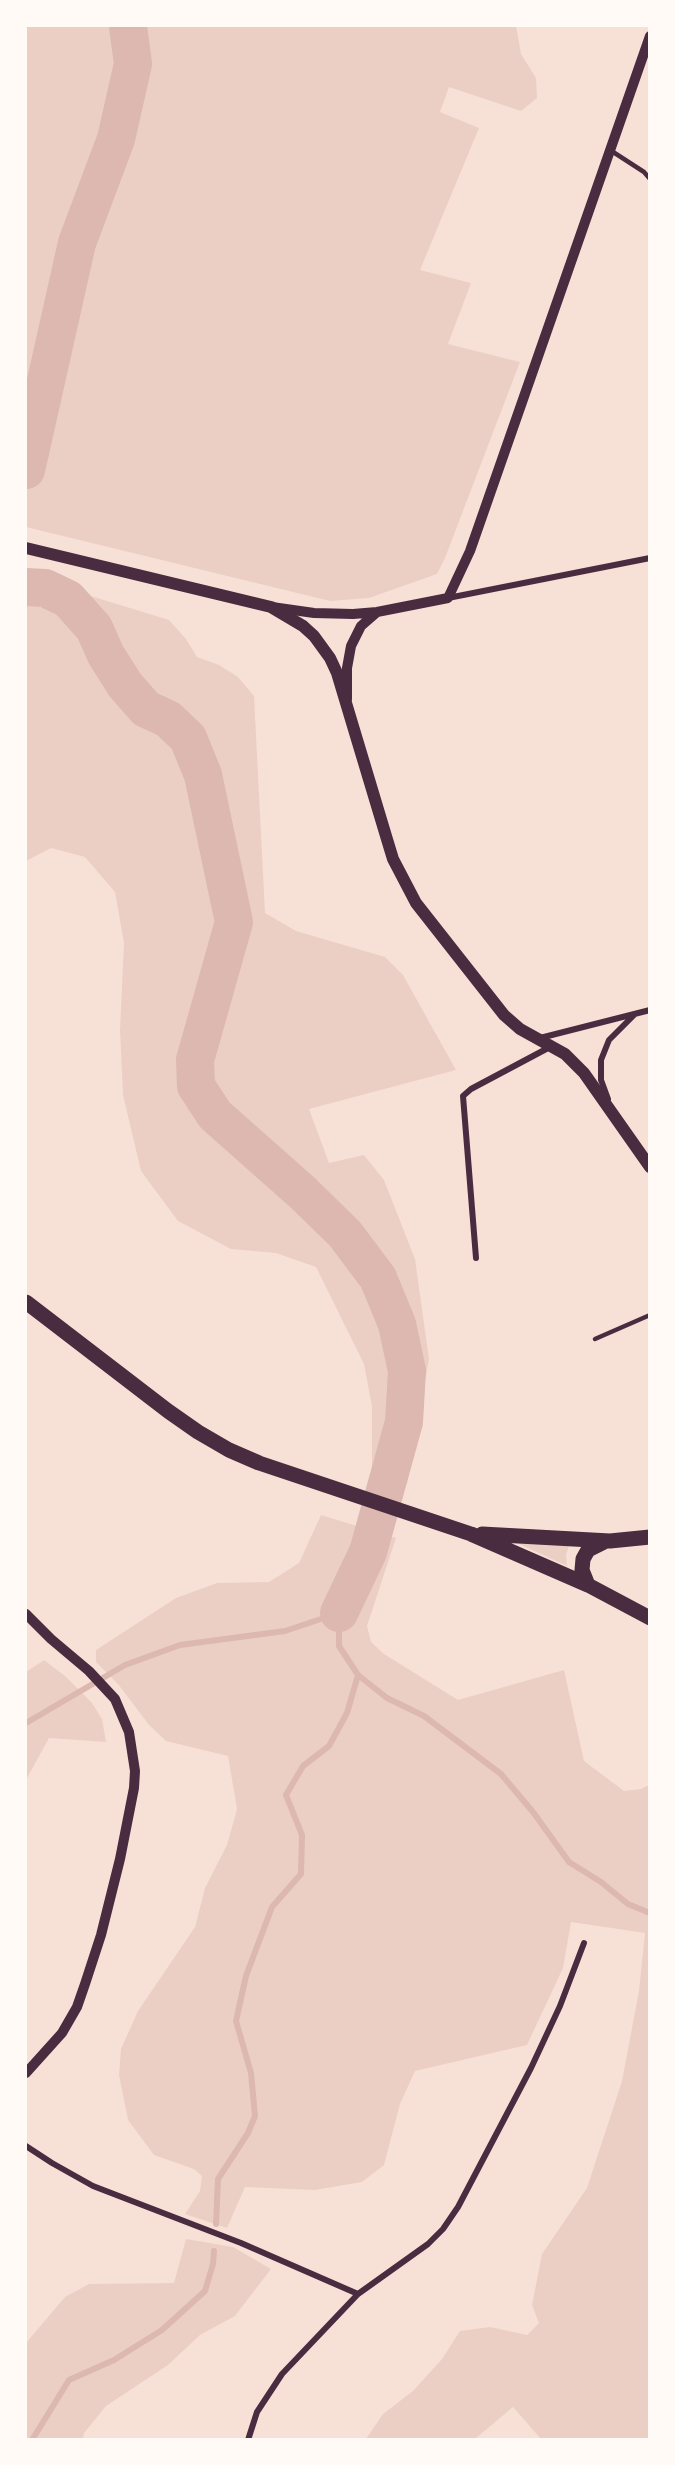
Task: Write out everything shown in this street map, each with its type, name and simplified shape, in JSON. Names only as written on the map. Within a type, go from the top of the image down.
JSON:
[{"type":"main road","points":[[26,548],[271,607],[303,626],[321,644],[330,658],[347,702],[393,859],[416,903],[504,1015],[520,1029],[574,1062],[612,1111],[650,1167]]},
{"type":"main road","points":[[28,1302],[198,1432],[259,1463],[471,1534],[588,1585],[650,1618]]},
{"type":"main road","points":[[471,1534],[610,1541]]},
{"type":"main road","points":[[588,1585],[582,1570],[585,1555],[598,1544],[650,1536]]},
{"type":"street","points":[[448,598],[470,551],[650,36]]},
{"type":"street","points":[[271,607],[329,615],[377,612],[650,558]]},
{"type":"street","points":[[347,702],[347,668],[351,646],[361,626],[377,612]]},
{"type":"street","points":[[537,1039],[650,1010]]},
{"type":"street","points":[[612,1111],[601,1080],[601,1060],[609,1040],[635,1014]]},
{"type":"street","points":[[476,1258],[463,1096],[471,1089],[551,1046]]},
{"type":"street","points":[[26,1614],[108,1690],[126,1721],[134,1757],[134,1788],[120,1859],[101,1935],[77,2007],[62,2033],[26,2073]]},
{"type":"street","points":[[248,2439],[257,2412],[282,2374],[358,2294],[428,2244],[443,2229],[458,2207],[531,2068],[560,2006],[584,1943]]},
{"type":"street","points":[[26,2146],[93,2186],[241,2243],[358,2294]]},
{"type":"lane","points":[[610,150],[644,172],[650,179]]},
{"type":"lane","points":[[595,1339],[650,1315]]},
{"type":"shaded area","points":[[26,26],[516,26],[521,54],[536,78],[537,98],[521,111],[449,87],[440,112],[479,128],[420,270],[471,283],[448,344],[520,362],[437,574],[369,598],[330,601],[26,527]]},
{"type":"shaded area","points":[[26,576],[169,620],[186,639],[197,657],[219,665],[238,677],[254,696],[265,913],[296,931],[385,957],[403,975],[456,1070],[309,1109],[329,1163],[364,1155],[384,1180],[415,1259],[429,1359],[407,1484],[372,1475],[372,1406],[364,1364],[316,1267],[276,1253],[231,1249],[178,1221],[141,1171],[123,1095],[120,1030],[124,943],[115,892],[85,857],[51,848],[26,861]]},
{"type":"shaded area","points":[[321,1515],[396,1538],[367,1626],[371,1642],[384,1654],[458,1700],[564,1670],[584,1761],[624,1791],[641,1789],[649,1785],[649,2439],[541,2439],[513,2407],[475,2439],[366,2439],[383,2414],[413,2391],[442,2359],[460,2331],[490,2327],[527,2335],[539,2323],[532,2305],[542,2254],[587,2188],[622,2081],[639,1991],[645,1933],[571,1922],[563,1968],[527,2045],[415,2071],[400,2104],[384,2165],[362,2182],[315,2190],[245,2187],[227,2228],[185,2214],[200,2191],[202,2176],[194,2169],[154,2155],[128,2120],[119,2075],[121,2049],[138,2011],[195,1927],[205,1888],[227,1845],[237,1809],[228,1756],[166,1741],[149,1725],[118,1684],[96,1662],[96,1650],[176,1598],[217,1583],[269,1582],[299,1563]]},
{"type":"shaded area","points":[[515,1542],[569,1546],[566,1555],[567,1566]]},
{"type":"shaded area","points":[[44,1660],[65,1676],[92,1703],[102,1719],[106,1742],[49,1738],[26,1780],[26,1672]]},
{"type":"shaded area","points":[[186,2239],[233,2247],[271,2269],[235,2316],[200,2335],[168,2365],[106,2406],[84,2433],[83,2439],[26,2439],[26,2343],[65,2297],[89,2284],[174,2283]]},
{"type":"waterway","points":[[26,470],[77,243],[116,139],[133,64],[128,26]]},
{"type":"waterway","points":[[26,587],[45,588],[68,599],[94,628],[106,655],[125,685],[146,709],[168,719],[188,738],[203,775],[234,922],[195,1060],[196,1086],[215,1115],[303,1193],[345,1234],[378,1278],[397,1324],[407,1371],[404,1422],[368,1552],[339,1613]]},
{"type":"waterway","points":[[26,1723],[125,1665],[180,1645],[285,1631],[339,1613],[339,1646],[358,1675],[387,1698],[424,1716],[501,1774],[533,1812],[569,1862],[601,1882],[628,1904],[650,1913]]},
{"type":"waterway","points":[[216,2224],[218,2179],[248,2133],[255,2116],[251,2073],[236,2021],[246,1976],[272,1907],[301,1874],[302,1835],[286,1795],[303,1766],[329,1746],[347,1713],[358,1675]]},
{"type":"waterway","points":[[32,2440],[69,2380],[114,2360],[162,2330],[205,2291],[213,2264],[214,2251]]}]
